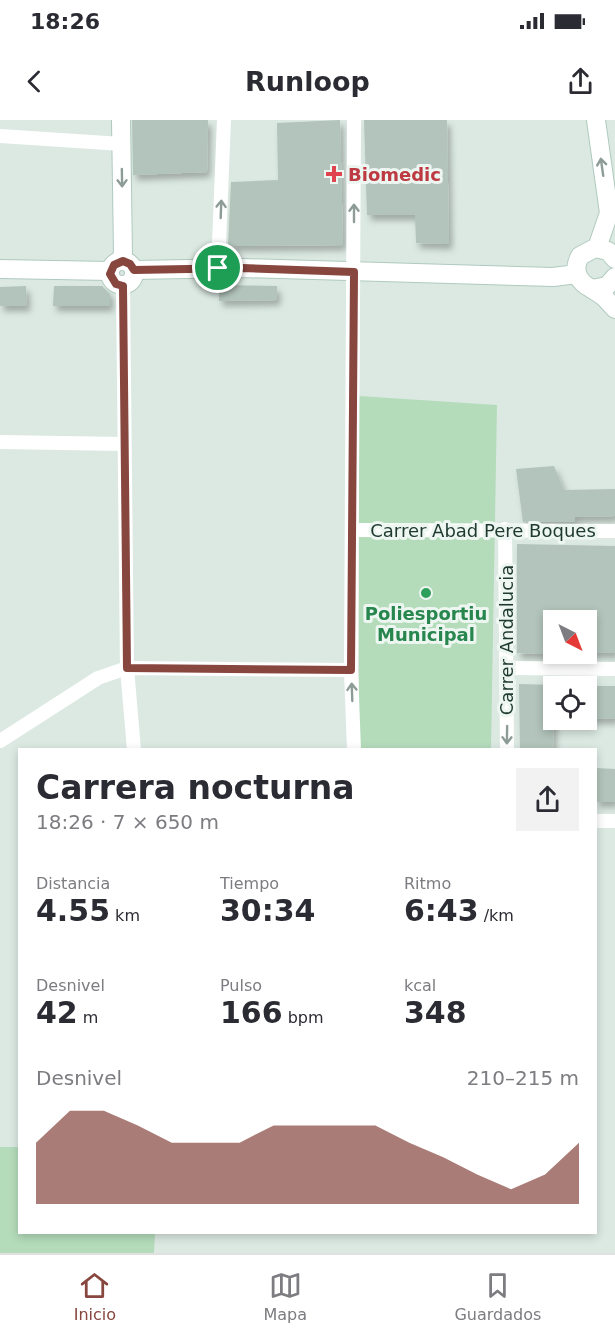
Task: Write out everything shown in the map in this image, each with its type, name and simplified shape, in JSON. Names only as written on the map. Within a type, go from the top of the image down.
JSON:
[{"type":"street","points":[[121,120],[123,254],[121,267]]},
{"type":"street","points":[[218,268],[224,120]]},
{"type":"street","points":[[354,120],[351,670],[354,748]]},
{"type":"street","points":[[596,120],[612,209],[597,248]]},
{"type":"street","points":[[0,136],[122,144]]},
{"type":"street","points":[[615,259],[608,251],[597,248],[584,252],[580,256],[577,274],[583,285],[604,297],[615,309]]},
{"type":"street","points":[[121,267],[133,280],[123,286],[127,668],[134,748]]},
{"type":"street","points":[[0,269],[218,268],[553,277],[577,274]]},
{"type":"street","points":[[592,289],[607,286],[615,277]]},
{"type":"street","points":[[0,442],[124,444]]},
{"type":"street","name":"Carrer Andalucia","points":[[505,529],[507,748]]},
{"type":"street","name":"Carrer Abad Pere Boques","points":[[352,530],[615,531]]},
{"type":"street","points":[[0,741],[98,678],[127,668],[351,670]]},
{"type":"street","points":[[508,668],[615,669]]},
{"type":"street","points":[[597,821],[615,822]]},
{"type":"green space","points":[[359,396],[497,405],[491,748],[359,748]]},
{"type":"green space","points":[[0,1147],[18,1147],[18,1234],[155,1234],[154,1253],[0,1253]]},
{"type":"building","points":[[132,120],[208,120],[207,172],[133,175]]},
{"type":"building","points":[[340,120],[343,245],[228,246],[231,182],[278,180],[277,123]]},
{"type":"building","points":[[364,120],[447,120],[449,244],[416,243],[415,215],[367,215]]},
{"type":"building","points":[[219,285],[277,286],[277,300],[219,301]]},
{"type":"building","points":[[26,286],[27,306],[0,306],[0,287]]},
{"type":"building","points":[[54,286],[102,286],[110,294],[110,306],[53,306]]},
{"type":"building","points":[[554,466],[564,490],[615,489],[615,516],[575,517],[575,522],[523,522],[516,469]]},
{"type":"building","points":[[517,544],[615,546],[615,653],[597,652],[597,610],[543,610],[543,654],[517,653]]},
{"type":"building","points":[[519,684],[543,685],[543,730],[553,730],[553,748],[520,748]]},
{"type":"building","points":[[597,686],[615,686],[615,719],[597,718]]},
{"type":"building","points":[[597,768],[615,769],[615,802],[597,802]]},
{"type":"place","name":"Biomedic","points":[[334,174]]},
{"type":"place","name":"Poliesportiu Municipal","points":[[426,593]]},
{"type":"route","points":[[120,261],[130,264],[134,270],[218,268],[354,272],[351,670],[127,668],[123,286],[113,281],[110,271],[116,262],[120,261]]}]
